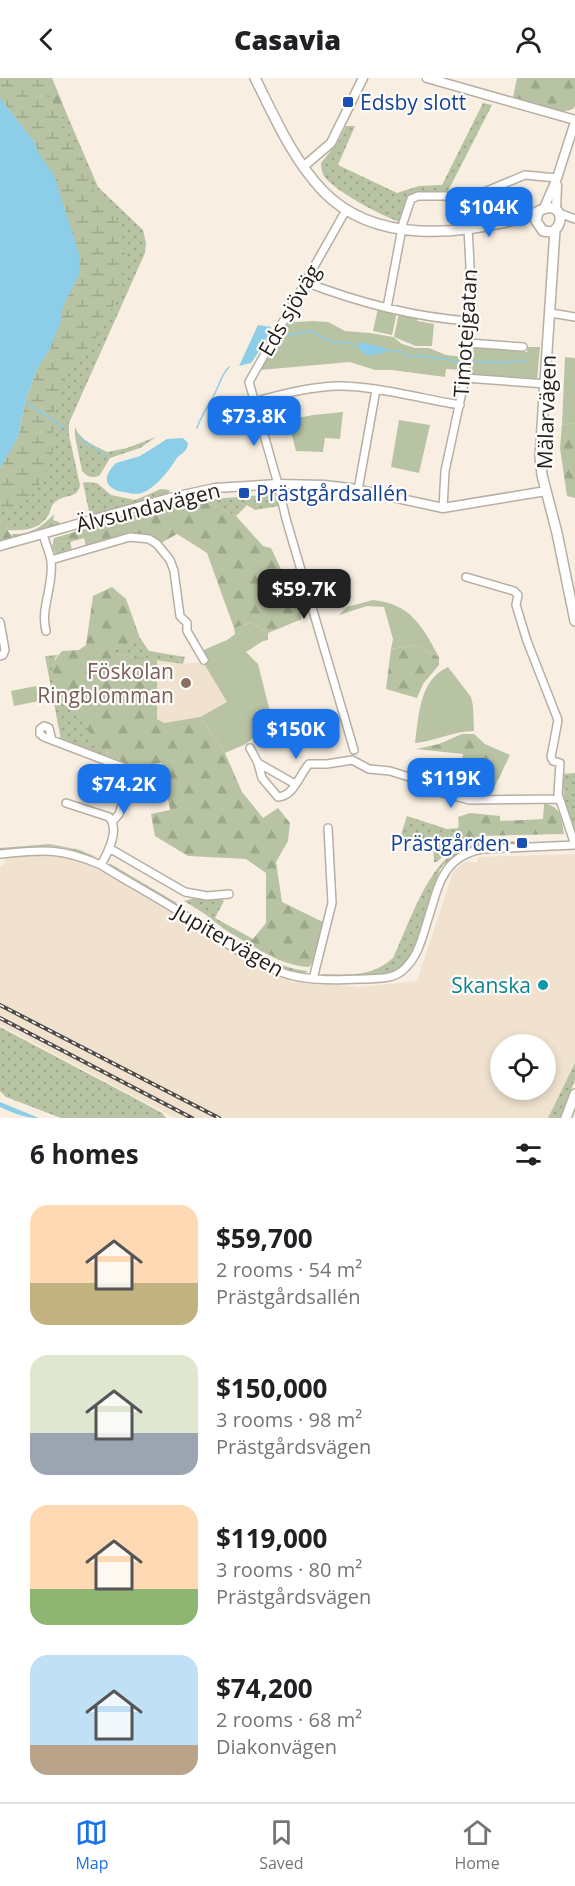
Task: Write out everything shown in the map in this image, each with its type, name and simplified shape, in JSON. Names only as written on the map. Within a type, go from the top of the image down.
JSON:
[{"type":"main road","points":[[255,78],[303,167],[323,192],[346,210],[374,224],[402,230],[436,232],[507,222],[541,211],[558,211],[561,220],[557,228],[541,229],[529,224],[507,222]]},
{"type":"main road","points":[[541,211],[536,221],[541,229]]},
{"type":"main road","name":"Mälarvägen","points":[[557,228],[540,457],[546,491],[570,574],[575,621]]},
{"type":"main road","name":"Mälarvägen","points":[[541,229],[547,239],[552,272]]},
{"type":"main road","points":[[566,1118],[575,1094]]},
{"type":"street","points":[[303,167],[331,143],[363,78]]},
{"type":"street","points":[[427,78],[575,121],[557,178],[541,211]]},
{"type":"street","points":[[387,308],[402,230],[411,199],[418,196],[484,192],[525,176],[557,178]]},
{"type":"street","points":[[557,178],[558,211],[575,220]]},
{"type":"street","name":"Eds sjöväg","points":[[278,484],[249,382],[346,210]]},
{"type":"street","points":[[557,228],[575,220]]},
{"type":"street","name":"Timotejgatan","points":[[443,508],[445,471],[465,378],[469,321],[468,228]]},
{"type":"street","points":[[304,282],[336,294],[387,308],[432,318],[469,321]]},
{"type":"street","points":[[551,314],[575,317]]},
{"type":"street","points":[[468,343],[523,347]]},
{"type":"street","points":[[465,378],[546,384]]},
{"type":"street","points":[[254,402],[309,388],[338,386],[376,390],[460,405]]},
{"type":"street","points":[[358,490],[376,390]]},
{"type":"street","points":[[278,484],[286,519],[354,750]]},
{"type":"street","name":"Älvsundavägen","points":[[0,546],[180,496],[215,489],[278,484],[324,485],[443,508],[546,491]]},
{"type":"street","points":[[43,534],[51,560],[50,586],[44,612],[46,632]]},
{"type":"street","points":[[51,560],[130,537],[149,539],[157,544],[170,560],[174,571],[180,616],[187,623],[187,631],[204,660]]},
{"type":"street","points":[[466,577],[514,591],[518,595],[516,605],[527,641],[558,720],[551,757],[553,761],[560,763],[557,786],[559,799],[575,845]]},
{"type":"street","points":[[0,622],[5,650],[0,656]]},
{"type":"street","points":[[52,740],[133,771],[119,814],[113,821]]},
{"type":"street","points":[[250,748],[258,763],[262,778],[278,797],[283,797],[309,764],[352,760],[369,769],[390,771],[409,777],[435,791],[455,797],[483,801],[559,799]]},
{"type":"street","points":[[258,763],[295,784]]},
{"type":"street","points":[[66,803],[109,817],[113,821],[115,827],[109,848],[100,865]]},
{"type":"street","points":[[313,979],[332,903],[328,828]]},
{"type":"street","name":"Jupitervägen","points":[[0,854],[56,850],[80,856],[100,865],[258,960],[288,974],[313,979],[385,978],[400,973],[411,962],[418,950],[441,879],[458,857],[469,851],[482,849],[575,845]]},
{"type":"street","points":[[109,848],[185,892],[207,896],[229,894]]},
{"type":"shaded area","name":"Föskolan Ringblomman","points":[[157,660],[183,664],[203,662],[227,702],[200,717],[164,723],[157,719]]},
{"type":"shaded area","points":[[49,854],[66,856],[120,881],[176,915],[193,930],[291,981],[359,987],[417,981],[453,872],[464,862],[477,862],[478,857],[575,854],[575,1063],[548,1118],[175,1118],[0,1025],[0,867],[5,863],[4,857]]},
{"type":"green space","points":[[0,78],[56,117],[68,117],[98,187],[143,230],[146,243],[145,253],[69,423],[79,489],[74,494],[55,502],[41,523],[19,530],[7,530],[0,520],[0,468],[18,437],[37,369],[50,349],[35,143],[0,98]]},
{"type":"green space","points":[[0,78],[41,78],[98,199],[111,208],[121,229],[125,253],[125,273],[121,289],[100,333],[68,371],[53,414],[53,450],[42,481],[29,499],[0,513],[0,468],[18,437],[25,402],[37,369],[50,349],[60,324],[63,306],[80,273],[79,254],[54,175],[39,154],[35,143],[0,98]]},
{"type":"green space","points":[[34,78],[52,78],[68,117],[56,117]]},
{"type":"green space","points":[[517,78],[575,78],[575,106],[573,109],[562,112],[513,97]]},
{"type":"green space","points":[[483,103],[492,105],[447,193],[409,197],[400,222],[348,196],[323,175],[321,163],[338,142],[346,126],[355,126],[338,165],[397,193],[419,186],[442,185]]},
{"type":"green space","points":[[378,308],[397,312],[392,335],[373,331]]},
{"type":"green space","points":[[399,313],[418,317],[417,321],[434,324],[432,346],[416,346],[394,337]]},
{"type":"green space","points":[[328,322],[345,331],[393,337],[402,344],[415,348],[429,348],[446,355],[464,357],[463,370],[446,369],[445,377],[375,370],[350,362],[260,370],[282,323]]},
{"type":"green space","points":[[474,346],[515,349],[519,352],[527,352],[528,347],[540,347],[537,380],[471,374]]},
{"type":"green space","points":[[565,357],[575,358],[575,423],[562,425]]},
{"type":"green space","points":[[343,412],[340,439],[325,438],[323,452],[296,451],[288,420]]},
{"type":"green space","points":[[399,420],[430,425],[419,473],[391,467]]},
{"type":"green space","points":[[575,423],[575,498],[567,496],[560,448],[562,425]]},
{"type":"green space","points":[[75,427],[80,436],[107,452],[127,448],[156,437],[140,448],[110,458],[100,475],[93,477],[82,471]]},
{"type":"green space","points":[[83,483],[97,483],[111,495],[135,500],[161,489],[170,490],[168,494],[90,516]]},
{"type":"green space","points":[[274,494],[279,506],[255,510],[247,505],[236,516],[202,500]]},
{"type":"green space","points":[[202,500],[236,516],[263,546],[271,548],[287,582],[300,579],[305,597],[296,600],[302,619],[268,633],[251,623],[234,628],[207,553],[177,534],[161,543],[143,536],[134,536],[115,538],[86,546],[84,538],[70,542],[60,541],[52,547],[54,538],[168,505]]},
{"type":"green space","points":[[54,514],[53,520],[61,525],[13,538],[12,534],[35,529]]},
{"type":"green space","points":[[0,520],[13,538],[0,542]]},
{"type":"green space","points":[[60,541],[70,542],[72,550],[56,555],[52,547]]},
{"type":"green space","points":[[112,587],[126,599],[140,638],[108,653],[157,660],[157,719],[164,723],[200,717],[225,753],[242,792],[263,818],[278,808],[290,823],[288,841],[276,862],[282,902],[323,922],[312,963],[302,964],[279,958],[224,929],[226,924],[253,939],[266,923],[266,873],[246,859],[188,856],[155,836],[151,814],[170,810],[162,763],[133,766],[110,757],[107,752],[98,748],[76,709],[57,699],[53,673],[54,662],[62,651],[79,650],[86,645],[93,596]]},
{"type":"green space","points":[[373,600],[397,606],[414,618],[439,657],[415,645],[391,649],[393,639],[384,607],[367,606],[339,615],[347,607]]},
{"type":"green space","points":[[251,623],[268,633],[268,640],[246,652],[258,664],[269,708],[287,730],[274,739],[263,729],[246,744],[225,753],[200,717],[227,702],[203,662],[201,651],[227,640],[235,634],[234,628]]},
{"type":"green space","points":[[140,638],[149,651],[185,657],[183,664],[107,653]]},
{"type":"green space","points":[[415,645],[439,657],[439,665],[423,684],[417,698],[386,689],[391,649]]},
{"type":"green space","points":[[58,655],[55,658],[57,699],[76,709],[110,757],[61,740],[45,656]]},
{"type":"green space","points":[[448,667],[471,697],[474,731],[415,743],[422,699],[426,689],[438,673]]},
{"type":"green space","points":[[36,686],[39,701],[14,706],[11,691]]},
{"type":"green space","points":[[462,734],[474,734],[485,744],[510,755],[489,798],[453,793],[435,784],[458,787],[463,754],[416,749],[439,744]]},
{"type":"green space","points":[[575,773],[575,830],[564,798],[562,774]]},
{"type":"green space","points":[[544,804],[557,810],[564,834],[481,836],[459,845],[458,817],[470,813],[500,816],[500,821],[543,819]]},
{"type":"green space","points":[[407,816],[447,829],[460,828],[457,836],[459,845],[434,862],[433,841],[399,841]]},
{"type":"green space","points":[[481,841],[513,841],[515,843],[484,846],[465,851],[456,855],[440,869],[414,947],[399,968],[376,976],[323,976],[323,974],[368,972],[393,958],[423,891],[439,867],[459,850]]},
{"type":"green space","points":[[50,844],[80,850],[98,858],[66,848],[49,846],[0,849],[0,848]]},
{"type":"green space","points":[[109,863],[177,903],[175,904],[110,866]]},
{"type":"green space","points":[[195,898],[219,898],[224,901],[215,918],[226,924],[224,929],[184,901]]},
{"type":"green space","points":[[209,923],[231,939],[269,960],[308,971],[304,974],[291,971],[265,961],[229,940],[207,924]]},
{"type":"green space","points":[[251,945],[289,961],[312,963],[309,967],[286,962],[271,957]]},
{"type":"green space","points":[[0,1027],[162,1113],[166,1118],[61,1118],[6,1097],[0,1091]]},
{"type":"green space","points":[[575,1063],[575,1080],[560,1118],[548,1118]]},
{"type":"water","points":[[0,98],[35,143],[39,154],[54,175],[79,254],[80,273],[63,306],[60,324],[50,349],[37,369],[25,402],[18,437],[0,468]]},
{"type":"water","points":[[258,325],[271,327],[268,335],[251,363],[239,366]]},
{"type":"water","points":[[361,342],[385,348],[385,352],[364,354],[359,348]]},
{"type":"water","points":[[183,438],[188,443],[187,449],[152,487],[140,494],[117,490],[109,485],[107,477],[116,463],[140,456],[167,439]]},
{"type":"water","points":[[0,1102],[39,1118],[9,1111],[0,1107]]},
{"type":"waterway","points":[[283,333],[291,335],[310,331],[332,342],[359,346]]},
{"type":"waterway","points":[[385,350],[403,352],[406,356],[423,356],[462,362]]},
{"type":"waterway","points":[[474,361],[496,363],[526,361]]},
{"type":"waterway","points":[[197,428],[222,376],[229,367]]},
{"type":"waterway","points":[[25,402],[65,428]]},
{"type":"waterway","points":[[77,436],[106,456]]},
{"type":"railway","points":[[0,1005],[219,1118]]},
{"type":"railway","points":[[0,1018],[192,1118]]},
{"type":"place","name":"Edsby slott","points":[[348,102]]},
{"type":"place","name":"Prästgårdsallén","points":[[244,493]]},
{"type":"place","name":"Föskolan Ringblomman","points":[[186,683]]},
{"type":"place","name":"Prästgården","points":[[522,843]]},
{"type":"place","name":"Skanska","points":[[543,985]]}]
